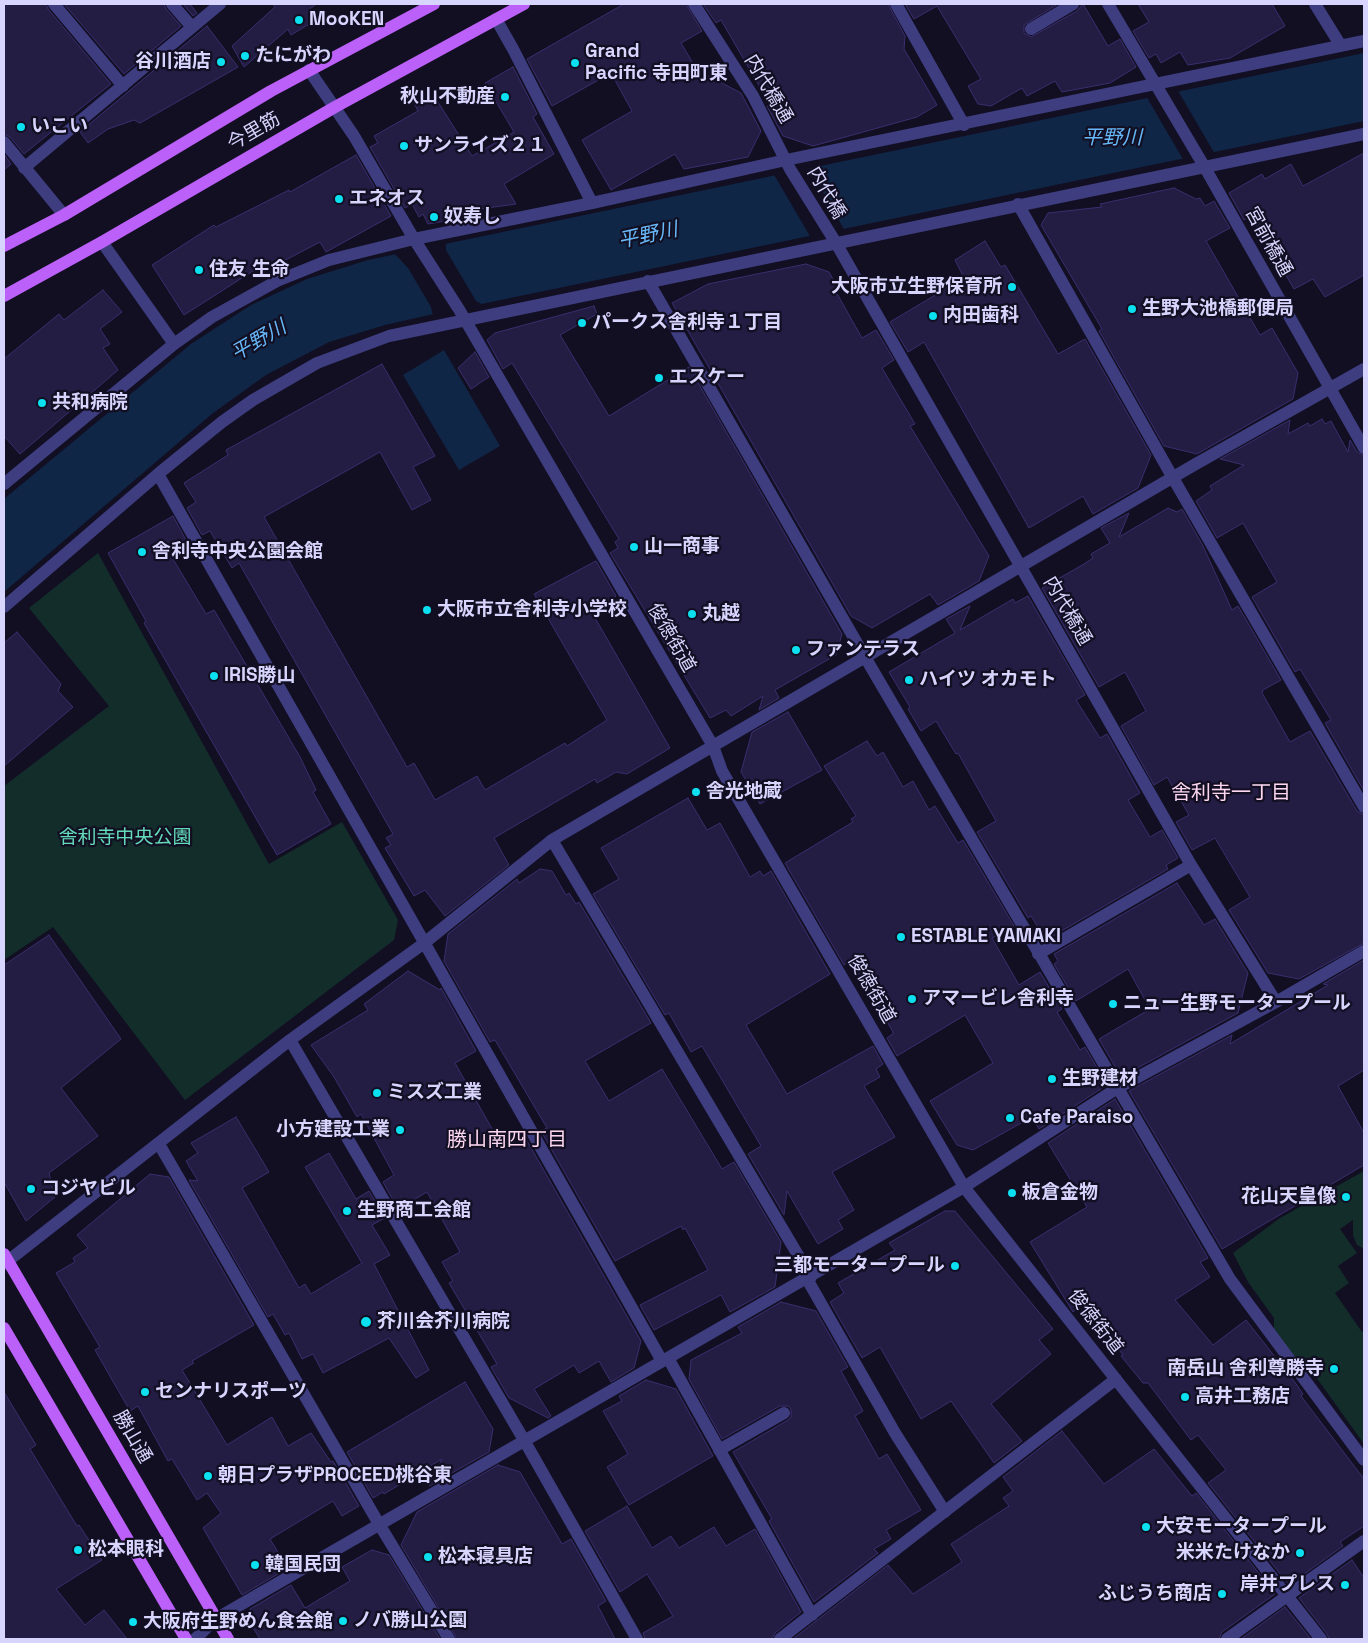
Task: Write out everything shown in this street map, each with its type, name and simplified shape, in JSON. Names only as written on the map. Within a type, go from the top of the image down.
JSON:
[{"type":"main road","name":"今里筋","points":[[4,246],[64,215],[270,91],[434,4]]},
{"type":"main road","name":"今里筋","points":[[4,296],[102,242],[335,107],[524,4]]},
{"type":"main road","name":"勝山通","points":[[5,1259],[228,1639]]},
{"type":"main road","points":[[4,1328],[186,1639]]},
{"type":"street","points":[[54,4],[123,86]]},
{"type":"street","points":[[172,4],[192,27]]},
{"type":"street","points":[[24,168],[220,4]]},
{"type":"street","name":"内代橋通","points":[[694,4],[753,96],[788,164]]},
{"type":"street","points":[[896,4],[964,125]]},
{"type":"street","points":[[1030,29],[1073,4]]},
{"type":"street","points":[[1108,4],[1158,88]]},
{"type":"street","points":[[1315,4],[1341,46]]},
{"type":"street","points":[[496,19],[592,203]]},
{"type":"street","points":[[4,484],[174,344],[231,305],[302,269],[329,260],[417,243],[592,203],[788,164],[964,125],[1158,88],[1364,41]]},
{"type":"street","name":"俊徳街道","points":[[309,70],[354,136],[462,316],[712,746],[722,771],[964,1187],[1321,1639]]},
{"type":"street","name":"宮前橋通","points":[[1158,88],[1364,448]]},
{"type":"street","points":[[4,607],[158,474],[222,422],[275,386],[310,366],[390,336],[462,316],[648,281],[833,240],[1018,204],[1201,162],[1364,134]]},
{"type":"street","points":[[4,142],[64,215]]},
{"type":"street","name":"内代橋","points":[[788,164],[833,240]]},
{"type":"street","points":[[1018,204],[1173,478],[1364,807]]},
{"type":"street","name":"内代橋通","points":[[833,240],[1191,865],[1276,1002]]},
{"type":"street","points":[[102,242],[174,344]]},
{"type":"street","points":[[648,281],[1116,1089],[1230,1280],[1364,1460]]},
{"type":"street","points":[[5,1259],[159,1144],[290,1040],[423,944],[552,840],[1020,566],[1364,369]]},
{"type":"street","points":[[158,474],[423,944],[665,1360],[720,1450],[812,1615]]},
{"type":"street","points":[[552,840],[809,1278],[895,1433],[945,1512]]},
{"type":"street","points":[[1038,954],[1191,865]]},
{"type":"street","points":[[195,1639],[216,1619],[964,1187],[1116,1089],[1276,1002],[1364,951]]},
{"type":"street","points":[[290,1040],[524,1440],[637,1639]]},
{"type":"street","points":[[159,1144],[379,1524],[449,1639]]},
{"type":"street","points":[[780,1639],[1116,1379]]},
{"type":"street","points":[[720,1450],[784,1413]]},
{"type":"street","points":[[1227,1639],[1364,1540]]},
{"type":"green space","name":"舎利寺中央公園","points":[[98,553],[269,864],[342,822],[398,920],[394,940],[185,1100],[53,927],[4,960],[4,786],[109,706],[29,608]]},
{"type":"green space","name":"南岳山 舎利尊勝寺","points":[[1364,1171],[1364,1249],[1357,1245],[1353,1235],[1353,1220],[1340,1229],[1357,1253],[1338,1266],[1349,1283],[1335,1293],[1362,1332],[1364,1331],[1364,1444],[1311,1370],[1291,1354],[1274,1330],[1274,1318],[1248,1282],[1233,1253],[1280,1218]]},
{"type":"water","name":"平野川","points":[[1364,53],[1364,121],[438,313],[385,325],[329,342],[266,375],[213,413],[4,592],[4,499],[191,344],[251,305],[307,279],[368,260]]},
{"type":"water","points":[[444,350],[500,446],[459,470],[403,375]]},
{"type":"pier","points":[[1177,89],[1215,154],[1184,161],[1146,96]]},
{"type":"pier","points":[[808,166],[845,231],[811,238],[773,173]]},
{"type":"pier","points":[[446,241],[446,250],[476,301],[485,306],[433,316],[431,307],[408,268],[394,253]]},
{"type":"building","points":[[4,4],[46,4],[48,9],[111,84],[24,154],[10,137],[4,134]]},
{"type":"building","points":[[64,4],[164,4],[181,26],[124,74]]},
{"type":"building","points":[[183,4],[190,4],[197,13],[193,16]]},
{"type":"building","points":[[273,4],[316,4],[310,9],[316,20],[291,35],[288,29],[244,67],[232,46],[275,7]]},
{"type":"building","points":[[624,4],[686,4],[702,31],[681,43],[697,70],[741,93],[761,131],[748,157],[684,169],[675,154],[611,190],[582,140],[632,111],[611,73],[552,106],[527,59]]},
{"type":"building","points":[[703,4],[888,4],[905,36],[904,49],[937,105],[917,117],[813,146],[783,136],[767,106],[772,108],[721,20],[716,23]]},
{"type":"building","points":[[905,4],[1058,4],[1024,25],[1024,33],[1031,37],[1077,11],[1083,4],[1108,46],[1120,39],[1136,67],[1110,83],[1062,92],[1055,81],[1027,96],[1022,88],[991,106],[978,104],[968,86],[981,79],[937,6],[914,19]]},
{"type":"building","points":[[1138,4],[1272,4],[1285,26],[1230,58],[1188,65],[1180,52],[1161,63],[1156,54],[1149,58],[1133,31],[1149,22]]},
{"type":"building","points":[[207,26],[238,67],[140,123],[134,120],[108,129],[88,143],[80,132]]},
{"type":"building","points":[[513,67],[537,114],[533,117],[554,154],[504,184],[516,204],[472,210],[475,216],[428,224],[423,214],[419,217],[412,204],[405,208],[370,147],[378,143],[374,136],[418,111],[415,105],[433,94],[472,156],[514,132],[485,83]]},
{"type":"building","points":[[1364,153],[1364,275],[1325,297],[1313,279],[1294,289],[1251,216],[1244,220],[1229,193],[1262,174],[1265,179],[1291,164],[1303,186]]},
{"type":"building","points":[[4,154],[11,164],[4,170]]},
{"type":"building","points":[[356,155],[391,216],[326,252],[320,242],[255,276],[253,271],[184,315],[152,265],[214,225],[216,227],[289,190],[290,192]]},
{"type":"building","points":[[1174,188],[1196,199],[1200,198],[1205,206],[1214,201],[1230,228],[1206,241],[1260,335],[1272,328],[1298,373],[1293,399],[1197,454],[1164,446],[1099,331],[1102,329],[1041,225],[1048,213],[1102,207],[1100,204]]},
{"type":"building","points":[[985,241],[1001,267],[1005,265],[1058,354],[1085,339],[1151,455],[1138,488],[1093,514],[1083,496],[1029,528],[924,342],[908,352],[890,322],[964,278],[955,260]]},
{"type":"building","points":[[806,264],[829,272],[838,288],[835,290],[862,338],[876,330],[894,360],[882,368],[915,424],[910,426],[989,556],[979,581],[938,605],[930,594],[872,628],[851,616],[672,303],[708,284]]},
{"type":"building","name":"共和病院","points":[[103,290],[122,312],[100,329],[110,344],[103,348],[118,370],[20,454],[4,436],[4,359],[59,314],[64,320]]},
{"type":"building","points":[[594,306],[597,314],[560,335],[609,416],[689,367],[842,634],[836,655],[775,690],[779,698],[759,710],[763,696],[731,716],[726,710],[710,718],[610,553],[618,548],[615,542],[619,539],[512,363],[503,369],[487,340],[495,333]]},
{"type":"building","points":[[475,352],[489,377],[471,389],[458,368]]},
{"type":"building","points":[[382,364],[435,456],[413,467],[431,500],[412,510],[380,452],[264,517],[407,767],[414,763],[435,800],[477,776],[485,790],[565,743],[567,746],[607,720],[534,594],[596,561],[616,596],[591,611],[670,748],[627,774],[616,772],[597,783],[595,779],[494,838],[509,865],[445,916],[425,890],[414,896],[385,848],[391,845],[386,838],[393,834],[239,563],[232,568],[210,531],[202,535],[187,508],[196,502],[184,483],[228,455],[226,450]]},
{"type":"building","points":[[1322,419],[1325,424],[1331,421],[1348,452],[1350,440],[1357,452],[1364,456],[1364,791],[1325,723],[1331,720],[1300,669],[1295,672],[1252,597],[1277,582],[1243,523],[1217,538],[1196,501],[1212,490],[1210,486],[1244,465],[1220,459],[1290,420],[1288,434],[1308,423],[1310,426]]},
{"type":"building","points":[[1168,508],[1177,512],[1182,509],[1203,546],[1232,610],[1238,606],[1281,680],[1263,690],[1262,693],[1290,742],[1310,731],[1357,811],[1364,815],[1364,943],[1299,979],[1268,973],[1229,910],[1250,897],[1215,838],[1192,850],[1176,822],[1189,815],[1167,777],[1154,785],[1121,726],[1146,711],[1125,672],[1099,687],[1042,588],[1084,564],[1093,558],[1091,554],[1110,543],[1101,528],[1129,513],[1119,537]]},
{"type":"building","points":[[173,516],[188,544],[170,554],[206,614],[214,610],[300,757],[316,790],[313,792],[331,824],[277,855],[144,623],[146,621],[108,553]]},
{"type":"building","points":[[1028,596],[1085,695],[1076,700],[1100,738],[1107,734],[1140,793],[1128,800],[1150,837],[1162,830],[1178,858],[1166,865],[1168,869],[1046,940],[1031,916],[1028,918],[977,832],[996,821],[958,753],[956,754],[936,721],[921,731],[908,709],[910,707],[889,672],[955,633],[946,619],[970,606],[960,630],[1013,599],[1015,603]]},
{"type":"building","points":[[17,632],[61,684],[58,691],[73,707],[4,766],[4,643]]},
{"type":"building","points":[[788,712],[822,770],[760,804],[741,772],[752,732]]},
{"type":"building","points":[[867,741],[877,756],[883,752],[903,787],[913,781],[929,810],[935,806],[958,843],[963,840],[1014,926],[992,938],[1019,985],[1040,972],[1062,1009],[1057,1012],[1080,1050],[1085,1047],[1107,1085],[1039,1129],[1032,1117],[973,1150],[957,1145],[930,1101],[993,1063],[965,1015],[897,1056],[887,1038],[893,1032],[877,1004],[850,961],[844,965],[785,863],[853,822],[851,819],[856,816],[824,766]]},
{"type":"building","points":[[688,798],[707,830],[720,823],[750,877],[760,871],[763,876],[771,871],[830,974],[746,1025],[787,1094],[873,1046],[883,1064],[876,1069],[880,1077],[864,1086],[895,1137],[832,1172],[854,1210],[838,1220],[843,1229],[818,1244],[787,1191],[784,1215],[748,1154],[761,1146],[702,1046],[691,1052],[669,1013],[665,1015],[593,894],[619,879],[601,848]]},
{"type":"building","points":[[540,869],[552,871],[566,895],[569,893],[576,904],[579,902],[651,1023],[585,1061],[609,1101],[662,1069],[722,1169],[734,1162],[781,1242],[775,1287],[730,1312],[721,1295],[654,1330],[640,1305],[708,1270],[685,1228],[683,1230],[681,1226],[615,1261],[541,1131],[547,1128],[495,1040],[490,1042],[444,961],[448,934],[517,879],[519,883]]},
{"type":"building","points":[[1177,883],[1204,925],[1215,919],[1248,973],[1238,1013],[1121,1077],[1099,1039],[1150,1009],[1128,969],[1076,1001],[1054,964],[1058,961],[1054,954]]},
{"type":"building","points":[[49,935],[121,1039],[61,1088],[98,1136],[49,1173],[55,1197],[26,1221],[4,1182],[4,965]]},
{"type":"building","points":[[1364,960],[1364,1070],[1338,1086],[1364,1133],[1364,1165],[1222,1249],[1129,1091],[1232,1035],[1230,1044],[1328,985],[1323,984]]},
{"type":"building","points":[[408,971],[440,990],[441,988],[476,1051],[455,1063],[504,1150],[526,1139],[641,1341],[634,1368],[611,1382],[599,1361],[579,1373],[574,1365],[534,1389],[551,1416],[548,1418],[509,1398],[491,1367],[497,1364],[449,1283],[453,1281],[442,1262],[460,1252],[427,1192],[398,1209],[383,1182],[394,1175],[361,1114],[357,1117],[334,1077],[311,1045],[368,1010],[364,1004]]},
{"type":"building","points":[[1115,1099],[1208,1258],[1200,1262],[1210,1277],[1175,1300],[1213,1345],[1246,1320],[1294,1381],[1303,1394],[1301,1396],[1364,1479],[1364,1526],[1340,1542],[1343,1546],[1289,1585],[1208,1483],[1226,1470],[1198,1435],[1191,1440],[1148,1383],[1143,1383],[1121,1356],[1123,1355],[1110,1338],[1112,1337],[1087,1300],[1073,1312],[1030,1242],[1087,1207],[1048,1143]]},
{"type":"building","points":[[236,1117],[269,1172],[242,1188],[299,1288],[305,1284],[311,1294],[362,1263],[305,1167],[329,1153],[356,1199],[369,1191],[385,1218],[372,1225],[390,1255],[374,1264],[429,1370],[416,1378],[389,1338],[323,1373],[313,1354],[302,1359],[289,1333],[285,1335],[273,1314],[268,1317],[189,1180],[198,1181],[186,1161],[198,1153],[191,1143]]},
{"type":"building","points":[[150,1174],[169,1177],[254,1325],[192,1361],[194,1363],[182,1370],[227,1445],[272,1417],[288,1446],[311,1433],[331,1462],[333,1461],[359,1506],[342,1516],[333,1501],[270,1539],[282,1559],[277,1562],[283,1571],[242,1595],[203,1528],[221,1513],[207,1493],[197,1500],[172,1459],[168,1461],[138,1406],[130,1411],[95,1350],[100,1347],[56,1273],[75,1262],[73,1258],[88,1248],[77,1235]]},
{"type":"building","points":[[945,1211],[955,1211],[1053,1329],[1039,1340],[1051,1354],[991,1404],[1022,1441],[994,1463],[951,1401],[921,1419],[880,1347],[862,1358],[830,1302],[844,1293],[838,1283],[895,1250],[889,1243]]},
{"type":"building","points":[[781,1302],[816,1311],[848,1367],[841,1371],[863,1411],[855,1416],[879,1459],[887,1454],[921,1510],[886,1530],[891,1539],[874,1549],[878,1553],[814,1602],[769,1521],[772,1519],[733,1452],[788,1420],[791,1417],[791,1409],[788,1406],[780,1406],[722,1439],[689,1379],[691,1360],[742,1333],[738,1327]]},
{"type":"building","points":[[646,1380],[676,1389],[713,1456],[629,1505],[607,1467],[628,1454],[603,1411],[622,1401],[619,1396]]},
{"type":"building","points":[[465,1382],[493,1429],[489,1452],[429,1486],[442,1459],[384,1494],[383,1492],[373,1498],[347,1452]]},
{"type":"building","points":[[4,1392],[36,1445],[30,1449],[77,1526],[79,1525],[102,1560],[56,1589],[85,1625],[104,1610],[127,1639],[4,1639]]},
{"type":"building","points":[[1062,1431],[1104,1484],[1154,1449],[1192,1496],[1196,1493],[1275,1594],[1222,1632],[1219,1639],[793,1639],[888,1565],[913,1594],[962,1562],[951,1544],[1009,1506],[1003,1498],[1013,1491],[1003,1477]]},
{"type":"building","points":[[498,1465],[520,1472],[562,1544],[571,1539],[606,1601],[598,1606],[615,1639],[457,1639],[401,1545],[417,1512]]},
{"type":"building","points":[[627,1506],[652,1548],[671,1536],[679,1548],[714,1527],[726,1546],[755,1529],[801,1612],[775,1633],[772,1639],[645,1639],[643,1633],[673,1616],[647,1574],[620,1592],[585,1531]]},
{"type":"building","points":[[372,1550],[389,1555],[440,1639],[260,1639],[248,1620],[254,1616],[250,1609],[291,1585],[305,1608],[350,1581],[342,1567]]},
{"type":"building","points":[[1352,1560],[1364,1578],[1364,1639],[1329,1639],[1299,1598]]},
{"type":"building","points":[[1285,1607],[1311,1639],[1241,1639]]},
{"type":"place","name":"MooKEN","points":[[299,20]]},
{"type":"place","name":"たにがわ","points":[[245,56]]},
{"type":"place","name":"谷川酒店","points":[[221,62]]},
{"type":"place","name":"Grand Pacific 寺田町東","points":[[575,63]]},
{"type":"place","name":"秋山不動産","points":[[505,97]]},
{"type":"place","name":"いこい","points":[[21,127]]},
{"type":"place","name":"サンライズ２１","points":[[404,146]]},
{"type":"place","name":"エネオス","points":[[339,199]]},
{"type":"place","name":"奴寿し","points":[[434,217]]},
{"type":"place","name":"住友 生命","points":[[199,270]]},
{"type":"place","name":"大阪市立生野保育所","points":[[1012,287]]},
{"type":"place","name":"生野大池橋郵便局","points":[[1132,309]]},
{"type":"place","name":"内田歯科","points":[[933,316]]},
{"type":"place","name":"パークス舎利寺１丁目","points":[[582,323]]},
{"type":"place","name":"エスケー","points":[[659,378]]},
{"type":"place","name":"共和病院","points":[[42,403]]},
{"type":"place","name":"山一商事","points":[[634,547]]},
{"type":"place","name":"舎利寺中央公園会館","points":[[142,552]]},
{"type":"place","name":"大阪市立舎利寺小学校","points":[[427,610]]},
{"type":"place","name":"丸越","points":[[692,614]]},
{"type":"place","name":"ファンテラス","points":[[796,650]]},
{"type":"place","name":"IRIS勝山","points":[[214,676]]},
{"type":"place","name":"ハイツ オカモト","points":[[909,680]]},
{"type":"place","name":"舎光地蔵","points":[[696,792]]},
{"type":"place","name":"ESTABLE YAMAKI","points":[[901,937]]},
{"type":"place","name":"アマービレ舎利寺","points":[[912,999]]},
{"type":"place","name":"ニュー生野モータープール","points":[[1113,1004]]},
{"type":"place","name":"生野建材","points":[[1052,1079]]},
{"type":"place","name":"ミスズ工業","points":[[377,1093]]},
{"type":"place","name":"Cafe Paraiso","points":[[1010,1118]]},
{"type":"place","name":"小方建設工業","points":[[400,1130]]},
{"type":"place","name":"コジヤビル","points":[[31,1189]]},
{"type":"place","name":"板倉金物","points":[[1012,1193]]},
{"type":"place","name":"花山天皇像","points":[[1346,1197]]},
{"type":"place","name":"生野商工会館","points":[[347,1211]]},
{"type":"place","name":"三都モータープール","points":[[955,1266]]},
{"type":"place","name":"芥川会芥川病院","points":[[366,1322]]},
{"type":"place","name":"南岳山 舎利尊勝寺","points":[[1334,1369]]},
{"type":"place","name":"センナリスポーツ","points":[[145,1392]]},
{"type":"place","name":"高井工務店","points":[[1185,1397]]},
{"type":"place","name":"朝日プラザPROCEED桃谷東","points":[[208,1476]]},
{"type":"place","name":"大安モータープール","points":[[1146,1527]]},
{"type":"place","name":"松本眼科","points":[[78,1550]]},
{"type":"place","name":"米米たけなか","points":[[1300,1553]]},
{"type":"place","name":"松本寝具店","points":[[428,1557]]},
{"type":"place","name":"韓国民団","points":[[255,1565]]},
{"type":"place","name":"岸井プレス","points":[[1345,1585]]},
{"type":"place","name":"ふじうち商店","points":[[1222,1594]]},
{"type":"place","name":"ノバ勝山公園","points":[[343,1621]]},
{"type":"place","name":"大阪府生野めん食会館","points":[[133,1622]]},
{"type":"district","name":"舎利寺一丁目","points":[[1231,794]]},
{"type":"district","name":"勝山南四丁目","points":[[507,1141]]}]
